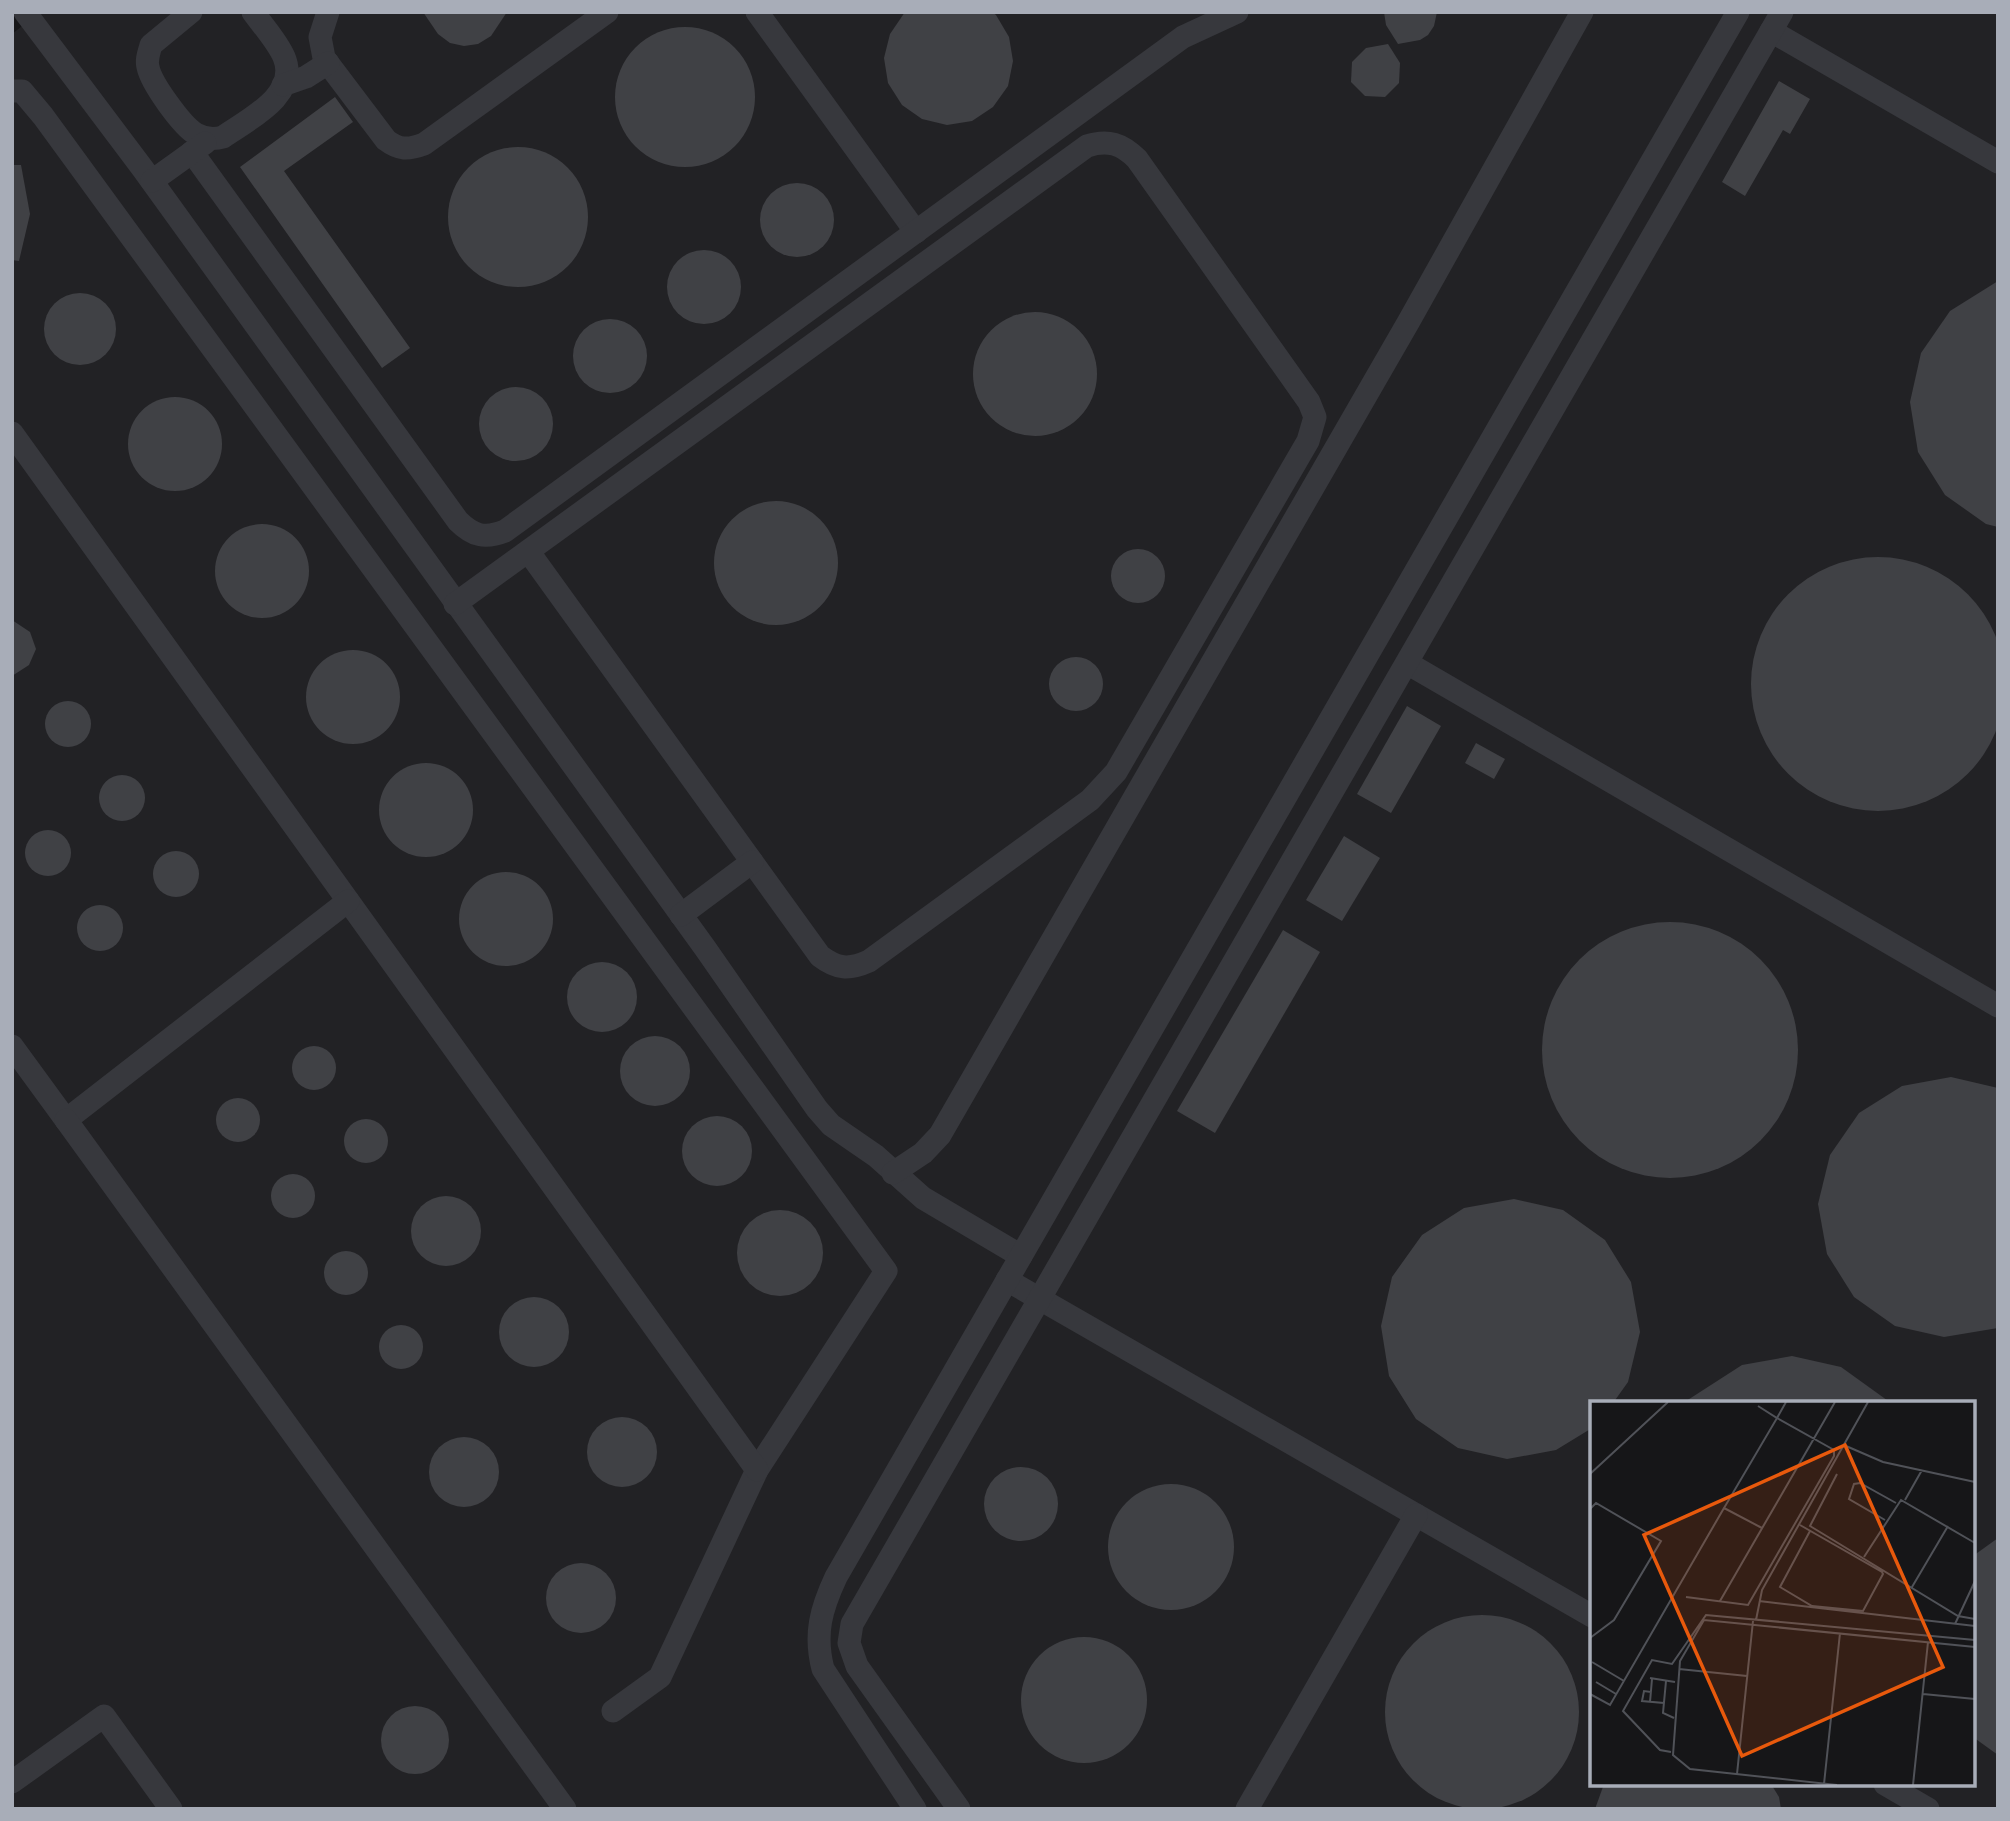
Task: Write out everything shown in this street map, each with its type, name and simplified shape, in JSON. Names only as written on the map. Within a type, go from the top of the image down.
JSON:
[{"type":"lane","points":[[25,12],[152,181],[681,915],[817,1109],[831,1125],[876,1156],[923,1198],[1021,1256]]},
{"type":"lane","points":[[191,12],[151,45],[148,67],[157,86],[193,132],[458,521],[485,537],[505,531],[1183,37],[1237,12]]},
{"type":"lane","points":[[152,181],[270,104],[283,85],[287,70],[285,60],[253,12]]},
{"type":"lane","points":[[328,12],[320,37],[320,49],[328,63],[386,140],[395,146],[409,149],[424,144],[607,12]]},
{"type":"lane","points":[[757,12],[916,232]]},
{"type":"lane","points":[[893,1173],[923,1153],[940,1135],[1409,321],[1582,12]]},
{"type":"lane","points":[[915,1809],[832,1686],[823,1668],[817,1645],[818,1626],[836,1577],[1738,12]]},
{"type":"lane","points":[[959,1809],[857,1666],[850,1654],[849,1634],[1777,22],[1998,162]]},
{"type":"lane","points":[[283,85],[306,77],[328,63]]},
{"type":"lane","points":[[12,91],[22,91],[43,117],[886,1271],[757,1470],[660,1677],[613,1711]]},
{"type":"lane","points":[[455,604],[528,551],[1087,146],[1100,142],[1114,143],[1137,159],[1309,402],[1315,417],[1308,442],[1116,772],[1090,800],[869,961],[855,968],[842,968],[820,956],[528,551]]},
{"type":"lane","points":[[12,433],[757,1470]]},
{"type":"lane","points":[[1407,663],[1998,1006]]},
{"type":"lane","points":[[681,915],[752,862]]},
{"type":"lane","points":[[66,1120],[348,901]]},
{"type":"lane","points":[[12,1046],[565,1809]]},
{"type":"lane","points":[[1007,1280],[1590,1615]]},
{"type":"lane","points":[[1247,1809],[1416,1515]]},
{"type":"lane","points":[[12,1782],[104,1716],[171,1809]]},
{"type":"lane","points":[[1888,1786],[1928,1809]]},
{"type":"shaded area","points":[[40,12],[1998,12],[1998,1809],[12,1809],[12,34]]},
{"type":"building","points":[[423,12],[507,12],[491,36],[478,44],[464,46],[450,43],[438,34]]},
{"type":"building","points":[[905,12],[992,12],[996,15],[1009,37],[1013,61],[1008,86],[993,107],[972,121],[947,125],[922,119],[902,105],[888,83],[884,58],[890,34]]},
{"type":"building","points":[[1384,12],[1437,12],[1434,26],[1428,35],[1420,40],[1398,44],[1386,25]]},
{"type":"building","points":[[685,27],[712,32],[735,47],[750,70],[755,97],[750,124],[735,147],[712,162],[685,167],[658,162],[635,147],[620,124],[615,97],[620,70],[635,47],[658,32]]},
{"type":"building","points":[[1388,44],[1400,63],[1399,83],[1385,97],[1365,96],[1351,82],[1352,62],[1366,48]]},
{"type":"building","points":[[1779,81],[1810,99],[1790,134],[1783,130],[1745,196],[1722,182]]},
{"type":"building","points":[[335,97],[353,122],[284,171],[410,348],[382,368],[240,167]]},
{"type":"building","points":[[518,147],[545,152],[568,167],[583,190],[588,217],[583,244],[568,267],[545,282],[518,287],[491,282],[468,267],[453,244],[448,217],[453,190],[468,167],[491,152]]},
{"type":"building","points":[[12,165],[21,165],[30,214],[19,261],[12,260]]},
{"type":"building","points":[[797,183],[818,189],[828,199],[834,220],[828,241],[818,251],[797,257],[776,251],[766,241],[760,220],[766,199],[776,189]]},
{"type":"building","points":[[704,250],[725,256],[735,266],[741,287],[735,308],[725,318],[704,324],[683,318],[673,308],[667,287],[673,266],[683,256]]},
{"type":"building","points":[[1998,281],[1998,527],[1986,524],[1945,495],[1918,452],[1910,402],[1921,353],[1950,311]]},
{"type":"building","points":[[80,293],[100,299],[110,309],[116,329],[110,349],[100,359],[80,365],[60,359],[50,349],[44,329],[50,309],[60,299]]},
{"type":"building","points":[[1035,312],[1059,317],[1078,331],[1092,350],[1097,374],[1092,398],[1078,417],[1059,431],[1035,436],[1011,431],[992,417],[978,398],[973,374],[978,350],[992,331],[1011,317]]},
{"type":"building","points":[[610,319],[631,325],[641,335],[647,356],[641,377],[631,387],[610,393],[589,387],[579,377],[573,356],[579,335],[589,325]]},
{"type":"building","points":[[516,387],[537,393],[547,403],[553,424],[547,445],[537,455],[516,461],[495,455],[485,445],[479,424],[485,403],[495,393]]},
{"type":"building","points":[[175,397],[193,401],[208,411],[218,426],[222,444],[218,462],[208,477],[193,487],[175,491],[157,487],[142,477],[132,462],[128,444],[132,426],[142,411],[157,401]]},
{"type":"building","points":[[776,501],[800,506],[820,519],[833,539],[838,563],[833,587],[820,607],[800,620],[776,625],[752,620],[732,607],[719,587],[714,563],[719,539],[732,519],[752,506]]},
{"type":"building","points":[[262,524],[280,528],[295,538],[305,553],[309,571],[305,589],[295,604],[280,614],[262,618],[244,614],[229,604],[219,589],[215,571],[219,553],[229,538],[244,528]]},
{"type":"building","points":[[1138,549],[1157,557],[1165,576],[1157,595],[1138,603],[1119,595],[1111,576],[1119,557]]},
{"type":"building","points":[[1878,557],[1915,562],[1949,578],[1968,594],[1984,613],[2000,647],[2005,684],[2000,721],[1984,755],[1968,774],[1949,790],[1915,806],[1878,811],[1841,806],[1807,790],[1788,774],[1772,755],[1756,721],[1751,684],[1756,647],[1772,613],[1788,594],[1807,578],[1841,562]]},
{"type":"building","points":[[12,620],[30,632],[36,649],[29,665],[12,676]]},
{"type":"building","points":[[353,650],[371,654],[386,664],[396,679],[400,697],[396,715],[386,730],[371,740],[353,744],[335,740],[320,730],[310,715],[306,697],[310,679],[320,664],[335,654]]},
{"type":"building","points":[[1076,657],[1095,665],[1103,684],[1095,703],[1076,711],[1057,703],[1049,684],[1057,665]]},
{"type":"building","points":[[68,701],[84,708],[91,724],[84,740],[68,747],[52,740],[45,724],[52,708]]},
{"type":"building","points":[[1407,706],[1441,726],[1391,813],[1357,794]]},
{"type":"building","points":[[1476,743],[1505,759],[1494,779],[1465,763]]},
{"type":"building","points":[[426,763],[444,767],[459,777],[469,792],[473,810],[469,828],[459,843],[444,853],[426,857],[408,853],[393,843],[383,828],[379,810],[383,792],[393,777],[408,767]]},
{"type":"building","points":[[122,775],[138,782],[145,798],[138,814],[122,821],[106,814],[99,798],[106,782]]},
{"type":"building","points":[[48,830],[64,837],[71,853],[64,869],[48,876],[32,869],[25,853],[32,837]]},
{"type":"building","points":[[1344,836],[1380,858],[1342,921],[1306,900]]},
{"type":"building","points":[[176,851],[192,858],[199,874],[192,890],[176,897],[160,890],[153,874],[160,858]]},
{"type":"building","points":[[506,872],[524,876],[539,886],[549,901],[553,919],[549,937],[539,952],[524,962],[506,966],[488,962],[473,952],[463,937],[459,919],[463,901],[473,886],[488,876]]},
{"type":"building","points":[[100,905],[116,912],[123,928],[116,944],[100,951],[84,944],[77,928],[84,912]]},
{"type":"building","points":[[1670,922],[1707,928],[1730,937],[1751,951],[1769,969],[1788,1001],[1798,1050],[1792,1087],[1783,1110],[1769,1131],[1751,1149],[1719,1168],[1670,1178],[1633,1172],[1610,1163],[1589,1149],[1571,1131],[1552,1099],[1542,1050],[1548,1013],[1557,990],[1571,969],[1589,951],[1621,932]]},
{"type":"building","points":[[1283,930],[1320,952],[1215,1133],[1177,1111]]},
{"type":"building","points":[[602,962],[627,972],[637,997],[627,1022],[602,1032],[577,1022],[567,997],[577,972]]},
{"type":"building","points":[[655,1036],[680,1046],[690,1071],[680,1096],[655,1106],[630,1096],[620,1071],[630,1046]]},
{"type":"building","points":[[314,1046],[330,1052],[336,1068],[330,1084],[314,1090],[298,1084],[292,1068],[298,1052]]},
{"type":"building","points":[[1951,1077],[1998,1088],[1998,1328],[1944,1337],[1895,1326],[1854,1297],[1827,1254],[1818,1204],[1830,1155],[1859,1113],[1902,1086]]},
{"type":"building","points":[[238,1098],[254,1104],[260,1120],[254,1136],[238,1142],[222,1136],[216,1120],[222,1104]]},
{"type":"building","points":[[717,1116],[742,1126],[752,1151],[742,1176],[717,1186],[692,1176],[682,1151],[692,1126]]},
{"type":"building","points":[[366,1119],[382,1125],[388,1141],[382,1157],[366,1163],[350,1157],[344,1141],[350,1125]]},
{"type":"building","points":[[293,1174],[309,1180],[315,1196],[309,1212],[293,1218],[277,1212],[271,1196],[277,1180]]},
{"type":"building","points":[[446,1196],[471,1206],[481,1231],[471,1256],[446,1266],[421,1256],[411,1231],[421,1206]]},
{"type":"building","points":[[1514,1199],[1563,1210],[1605,1240],[1631,1282],[1640,1332],[1628,1382],[1614,1401],[1590,1401],[1590,1429],[1556,1450],[1507,1459],[1458,1448],[1416,1419],[1389,1376],[1381,1326],[1392,1277],[1422,1235],[1464,1208]]},
{"type":"building","points":[[772,1210],[788,1210],[811,1222],[820,1236],[823,1253],[820,1270],[811,1284],[788,1296],[772,1296],[756,1289],[744,1277],[737,1261],[737,1245],[744,1229],[756,1217]]},
{"type":"building","points":[[346,1251],[362,1257],[368,1273],[362,1289],[346,1295],[330,1289],[324,1273],[330,1257]]},
{"type":"building","points":[[534,1297],[559,1307],[569,1332],[559,1357],[534,1367],[509,1357],[499,1332],[509,1307]]},
{"type":"building","points":[[401,1325],[417,1331],[423,1347],[417,1363],[401,1369],[385,1363],[379,1347],[385,1331]]},
{"type":"building","points":[[1792,1356],[1841,1367],[1888,1401],[1686,1401],[1742,1365]]},
{"type":"building","points":[[622,1417],[647,1427],[657,1452],[647,1477],[622,1487],[597,1477],[587,1452],[597,1427]]},
{"type":"building","points":[[464,1437],[489,1447],[499,1472],[489,1497],[464,1507],[439,1497],[429,1472],[439,1447]]},
{"type":"building","points":[[1021,1467],[1042,1473],[1052,1483],[1058,1504],[1052,1525],[1042,1535],[1021,1541],[1000,1535],[990,1525],[984,1504],[990,1483],[1000,1473]]},
{"type":"building","points":[[1171,1484],[1195,1489],[1215,1503],[1229,1523],[1234,1547],[1229,1571],[1215,1591],[1195,1605],[1171,1610],[1147,1605],[1127,1591],[1113,1571],[1108,1547],[1113,1523],[1127,1503],[1147,1489]]},
{"type":"building","points":[[1998,1538],[1998,1755],[1975,1738],[1975,1555]]},
{"type":"building","points":[[581,1563],[606,1573],[616,1598],[606,1623],[581,1633],[556,1623],[546,1598],[556,1573]]},
{"type":"building","points":[[1482,1615],[1519,1623],[1550,1644],[1571,1675],[1579,1712],[1571,1749],[1550,1780],[1519,1801],[1482,1809],[1445,1801],[1414,1780],[1393,1749],[1385,1712],[1393,1675],[1414,1644],[1445,1623]]},
{"type":"building","points":[[1084,1637],[1108,1642],[1128,1656],[1142,1676],[1147,1700],[1142,1724],[1128,1744],[1108,1758],[1084,1763],[1060,1758],[1040,1744],[1026,1724],[1021,1700],[1026,1676],[1040,1656],[1060,1642]]},
{"type":"building","points":[[415,1706],[428,1709],[439,1716],[446,1727],[449,1740],[446,1753],[439,1764],[428,1771],[415,1774],[402,1771],[391,1764],[384,1753],[381,1740],[384,1727],[391,1716],[402,1709]]},
{"type":"building","points":[[1603,1786],[1772,1786],[1779,1797],[1781,1809],[1595,1809]]}]
